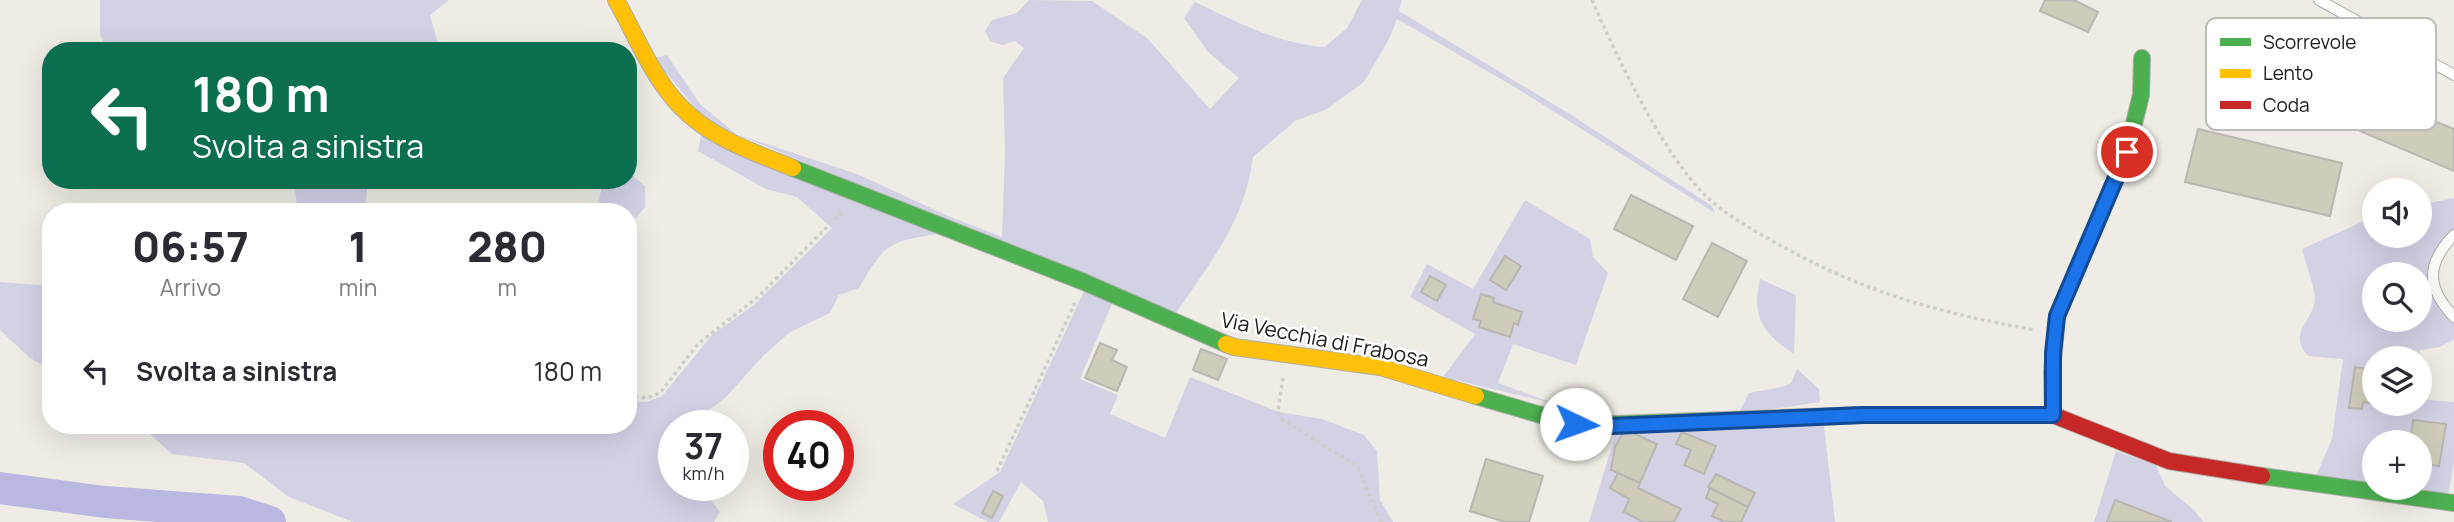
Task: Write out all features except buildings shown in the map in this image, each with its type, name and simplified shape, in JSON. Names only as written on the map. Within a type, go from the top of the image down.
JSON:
[{"type":"street","name":"Via Vecchia di Frabosa","points":[[616,0],[660,82],[695,122],[739,146],[1084,282],[1234,347],[1380,368],[1558,421],[1583,425],[1863,415],[2053,415],[2074,420],[2147,455],[2199,468],[2327,484],[2416,501],[2454,503]]},
{"type":"street","points":[[2053,415],[2054,333],[2060,307],[2127,152],[2141,95],[2142,58]]},
{"type":"lane","points":[[2319,0],[2351,18]]},
{"type":"lane","points":[[2436,65],[2454,75]]},
{"type":"lane","points":[[2454,235],[2439,254],[2432,279],[2435,295],[2454,317]]},
{"type":"path","points":[[1592,0],[1662,136],[1706,196],[1723,211],[1833,273],[1896,298],[1961,317],[2054,333]]},
{"type":"path","points":[[637,397],[648,398],[664,390],[698,344],[758,297],[861,193]]},
{"type":"path","points":[[997,471],[1084,282]]},
{"type":"path","points":[[1286,355],[1279,406],[1280,418],[1354,463],[1362,472],[1381,522]]},
{"type":"shaded area","points":[[100,0],[449,0],[430,15],[438,42],[104,42],[100,35]]},
{"type":"shaded area","points":[[1029,0],[1092,1],[1147,38],[1210,109],[1239,78],[1208,52],[1184,18],[1195,2],[1274,37],[1325,47],[1347,28],[1362,0],[1402,0],[1399,11],[1568,113],[1712,206],[1715,213],[1518,89],[1397,19],[1389,39],[1364,82],[1327,109],[1295,121],[1253,157],[1249,181],[1234,222],[1175,315],[736,134],[857,174],[946,215],[1002,237],[1005,152],[1003,78],[1024,48],[1015,41],[1002,45],[990,41],[985,31],[992,20],[1017,13]]},
{"type":"shaded area","points":[[667,55],[700,104],[736,134],[707,122],[654,58]]},
{"type":"shaded area","points":[[701,135],[939,234],[909,239],[882,253],[859,288],[839,295],[830,313],[790,332],[763,356],[726,397],[709,410],[658,410],[658,501],[712,501],[720,512],[714,522],[353,522],[289,497],[244,463],[172,454],[150,434],[637,434],[637,402],[646,402],[662,396],[712,335],[754,305],[832,228],[797,197],[766,189],[698,151]]},
{"type":"shaded area","points":[[637,179],[645,186],[645,207],[637,217],[637,203],[599,203],[601,189],[637,189]]},
{"type":"shaded area","points":[[295,189],[367,189],[366,203],[297,203]]},
{"type":"shaded area","points":[[2454,198],[2454,230],[2432,269],[2432,262],[2362,262],[2362,332],[2432,332],[2432,294],[2454,324],[2454,339],[2440,347],[2362,346],[2362,416],[2432,416],[2432,400],[2454,402],[2454,463],[2448,496],[2432,491],[2432,430],[2362,430],[2362,484],[2316,476],[2332,439],[2343,359],[2308,356],[2302,348],[2300,333],[2315,299],[2302,249],[2362,222],[2362,248],[2432,248],[2432,203]]},
{"type":"shaded area","points":[[1525,200],[1590,239],[1593,257],[1608,273],[1576,365],[1513,344],[1498,383],[1544,400],[1605,416],[1443,377],[1475,334],[1410,297],[1427,264],[1473,289]]},
{"type":"shaded area","points":[[1760,279],[1796,295],[1794,354],[1774,339],[1762,323],[1757,304]]},
{"type":"shaded area","points":[[0,282],[42,285],[42,365],[30,358],[0,330]]},
{"type":"shaded area","points":[[1085,289],[1113,301],[1080,379],[1118,395],[1110,414],[1165,438],[1190,377],[1279,412],[1322,419],[1364,435],[1377,451],[1380,500],[1393,522],[1048,522],[1043,501],[1021,482],[999,522],[988,522],[953,504],[1000,472]]},
{"type":"shaded area","points":[[1797,369],[1819,389],[1820,402],[1738,414],[1749,393],[1791,383]]},
{"type":"shaded area","points":[[1824,426],[1835,522],[1589,522],[1617,429]]},
{"type":"shaded area","points":[[2116,451],[2156,465],[2165,486],[2194,510],[2203,522],[2094,522]]},
{"type":"waterway","points":[[0,488],[105,502],[239,512],[270,522]]},
{"type":"traffic: fast","points":[[2053,415],[2052,372],[2057,316],[2127,152],[2141,95],[2142,58]]},
{"type":"traffic: fast","points":[[793,168],[1084,282],[1226,344]]},
{"type":"traffic: fast","points":[[1476,396],[1558,420],[1590,425],[1863,415],[1938,415]]},
{"type":"traffic: fast","points":[[2262,476],[2454,503]]},
{"type":"traffic: slow","points":[[616,0],[653,69],[680,106],[718,135],[793,168]]},
{"type":"traffic: slow","points":[[1226,344],[1380,367],[1476,396]]},
{"type":"traffic: jam","points":[[1938,415],[2053,415],[2169,461],[2262,476]]},
{"type":"route","points":[[1576,424],[1612,426],[1863,415],[2053,415],[2052,372],[2057,316],[2127,152]]}]
